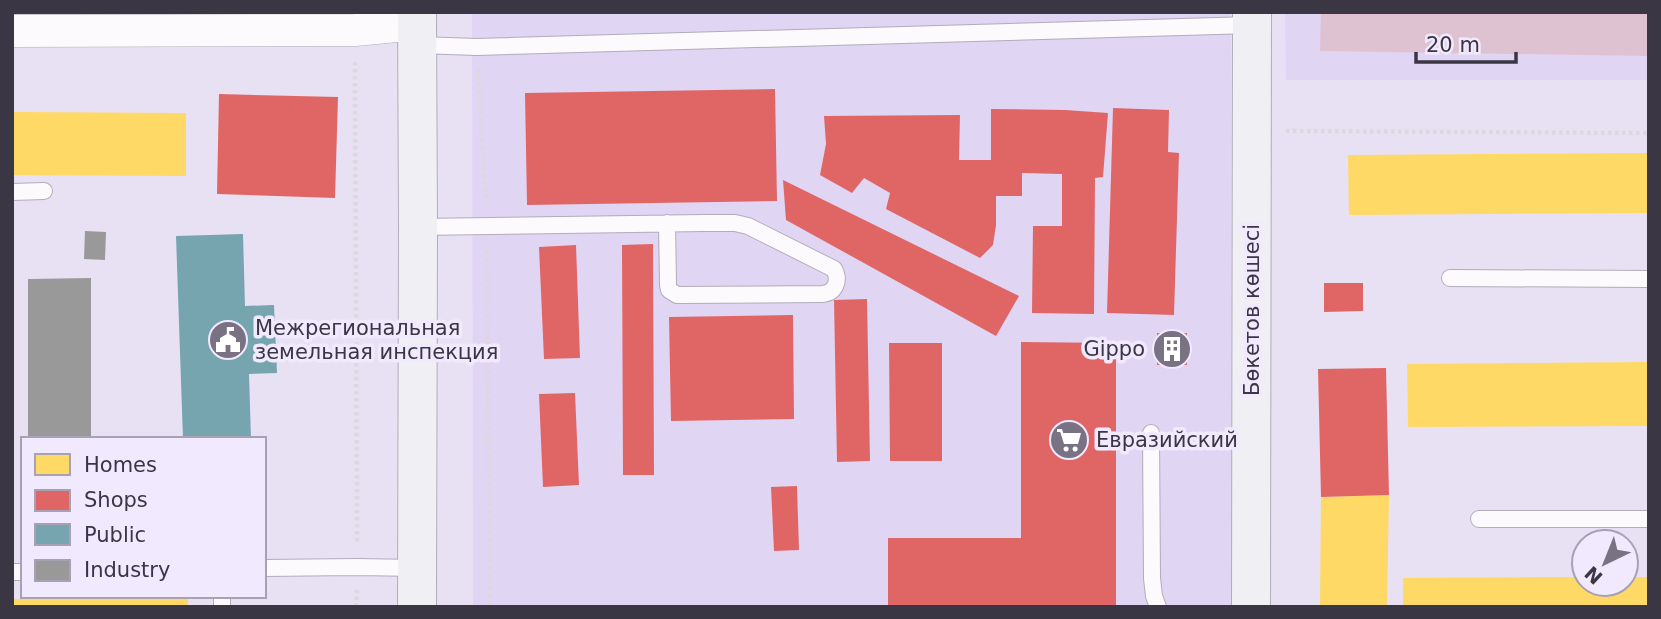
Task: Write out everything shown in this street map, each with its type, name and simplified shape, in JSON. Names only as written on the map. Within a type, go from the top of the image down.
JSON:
[{"type":"main road","name":"Бөкетов көшесі","points":[[1251,607],[1252,19]]},
{"type":"main road","points":[[417,27],[417,607]]},
{"type":"street","points":[[12,31],[355,30],[417,27]]},
{"type":"lane","points":[[417,27],[477,47],[1252,19]]},
{"type":"lane","points":[[12,192],[44,191]]},
{"type":"lane","points":[[418,227],[487,225],[667,223],[735,223],[748,226],[834,269],[837,275],[835,286],[827,294],[677,295],[669,290],[668,285],[667,223]]},
{"type":"lane","points":[[1450,278],[1649,279]]},
{"type":"lane","points":[[1152,433],[1152,578],[1158,607]]},
{"type":"lane","points":[[1479,519],[1649,519]]},
{"type":"lane","points":[[266,568],[417,568]]},
{"type":"path","points":[[477,47],[487,225],[490,607]]},
{"type":"path","points":[[355,58],[356,607]]},
{"type":"path","points":[[1252,131],[1649,133]]},
{"type":"shaded area","points":[[472,12],[1231,12],[1232,607],[473,607]]},
{"type":"shaded area","points":[[1285,12],[1649,12],[1649,80],[1286,80]]},
{"type":"shaded area","points":[[1321,12],[1649,12],[1649,56],[1320,51]]},
{"type":"building: Homes","points":[[12,112],[186,113],[186,176],[12,175]]},
{"type":"building: Homes","points":[[1649,153],[1649,213],[1349,215],[1348,155]]},
{"type":"building: Homes","points":[[1649,362],[1649,426],[1408,427],[1407,364]]},
{"type":"building: Homes","points":[[1389,495],[1387,607],[1320,607],[1321,497]]},
{"type":"building: Homes","points":[[1570,577],[1570,598],[1640,598],[1640,577],[1649,577],[1649,607],[1403,607],[1403,578]]},
{"type":"building: Homes","points":[[188,598],[188,607],[12,607],[12,599]]},
{"type":"building: Shops","points":[[775,89],[777,201],[527,205],[525,93]]},
{"type":"building: Shops","points":[[219,94],[338,97],[335,198],[217,194]]},
{"type":"building: Shops","points":[[1113,108],[1169,110],[1168,152],[1179,153],[1174,315],[1107,313]]},
{"type":"building: Shops","points":[[991,109],[1108,113],[1103,177],[1095,178],[1094,314],[1032,313],[1033,226],[1062,226],[1062,174],[1022,173],[1022,196],[996,196],[993,245],[980,258],[886,209],[890,193],[864,178],[852,193],[820,175],[826,144],[824,116],[960,115],[959,160],[991,160]]},
{"type":"building: Shops","points":[[783,180],[1019,296],[996,336],[786,220]]},
{"type":"building: Shops","points":[[653,244],[654,475],[623,475],[622,245]]},
{"type":"building: Shops","points":[[576,245],[580,358],[544,359],[539,247]]},
{"type":"building: Shops","points":[[1324,283],[1363,283],[1363,311],[1324,312]]},
{"type":"building: Shops","points":[[867,299],[870,461],[837,462],[834,300]]},
{"type":"building: Shops","points":[[793,315],[794,419],[671,421],[669,317]]},
{"type":"building: Shops","name":"Gippo","points":[[1157,333],[1187,333],[1187,365],[1157,365]]},
{"type":"building: Shops","name":"Евразийский","points":[[1021,342],[1116,343],[1116,607],[888,607],[888,538],[1021,538]]},
{"type":"building: Shops","points":[[889,343],[942,343],[942,461],[890,461]]},
{"type":"building: Shops","points":[[1386,368],[1389,495],[1321,497],[1318,369]]},
{"type":"building: Shops","points":[[575,393],[579,485],[543,487],[539,394]]},
{"type":"building: Shops","points":[[797,486],[799,550],[774,551],[771,487]]},
{"type":"building: Public","name":"Межрегиональная земельная инспекция","points":[[243,234],[245,306],[274,305],[277,373],[249,374],[251,437],[183,437],[176,236]]},
{"type":"building: Industry","points":[[85,231],[106,232],[105,260],[84,259]]},
{"type":"building: Industry","points":[[91,278],[91,437],[28,437],[28,279]]},
{"type":"place","name":"Межрегиональная земельная инспекция","points":[[228,340]]},
{"type":"place","name":"Gippo","points":[[1172,349]]},
{"type":"place","name":"Евразийский","points":[[1069,440]]}]
